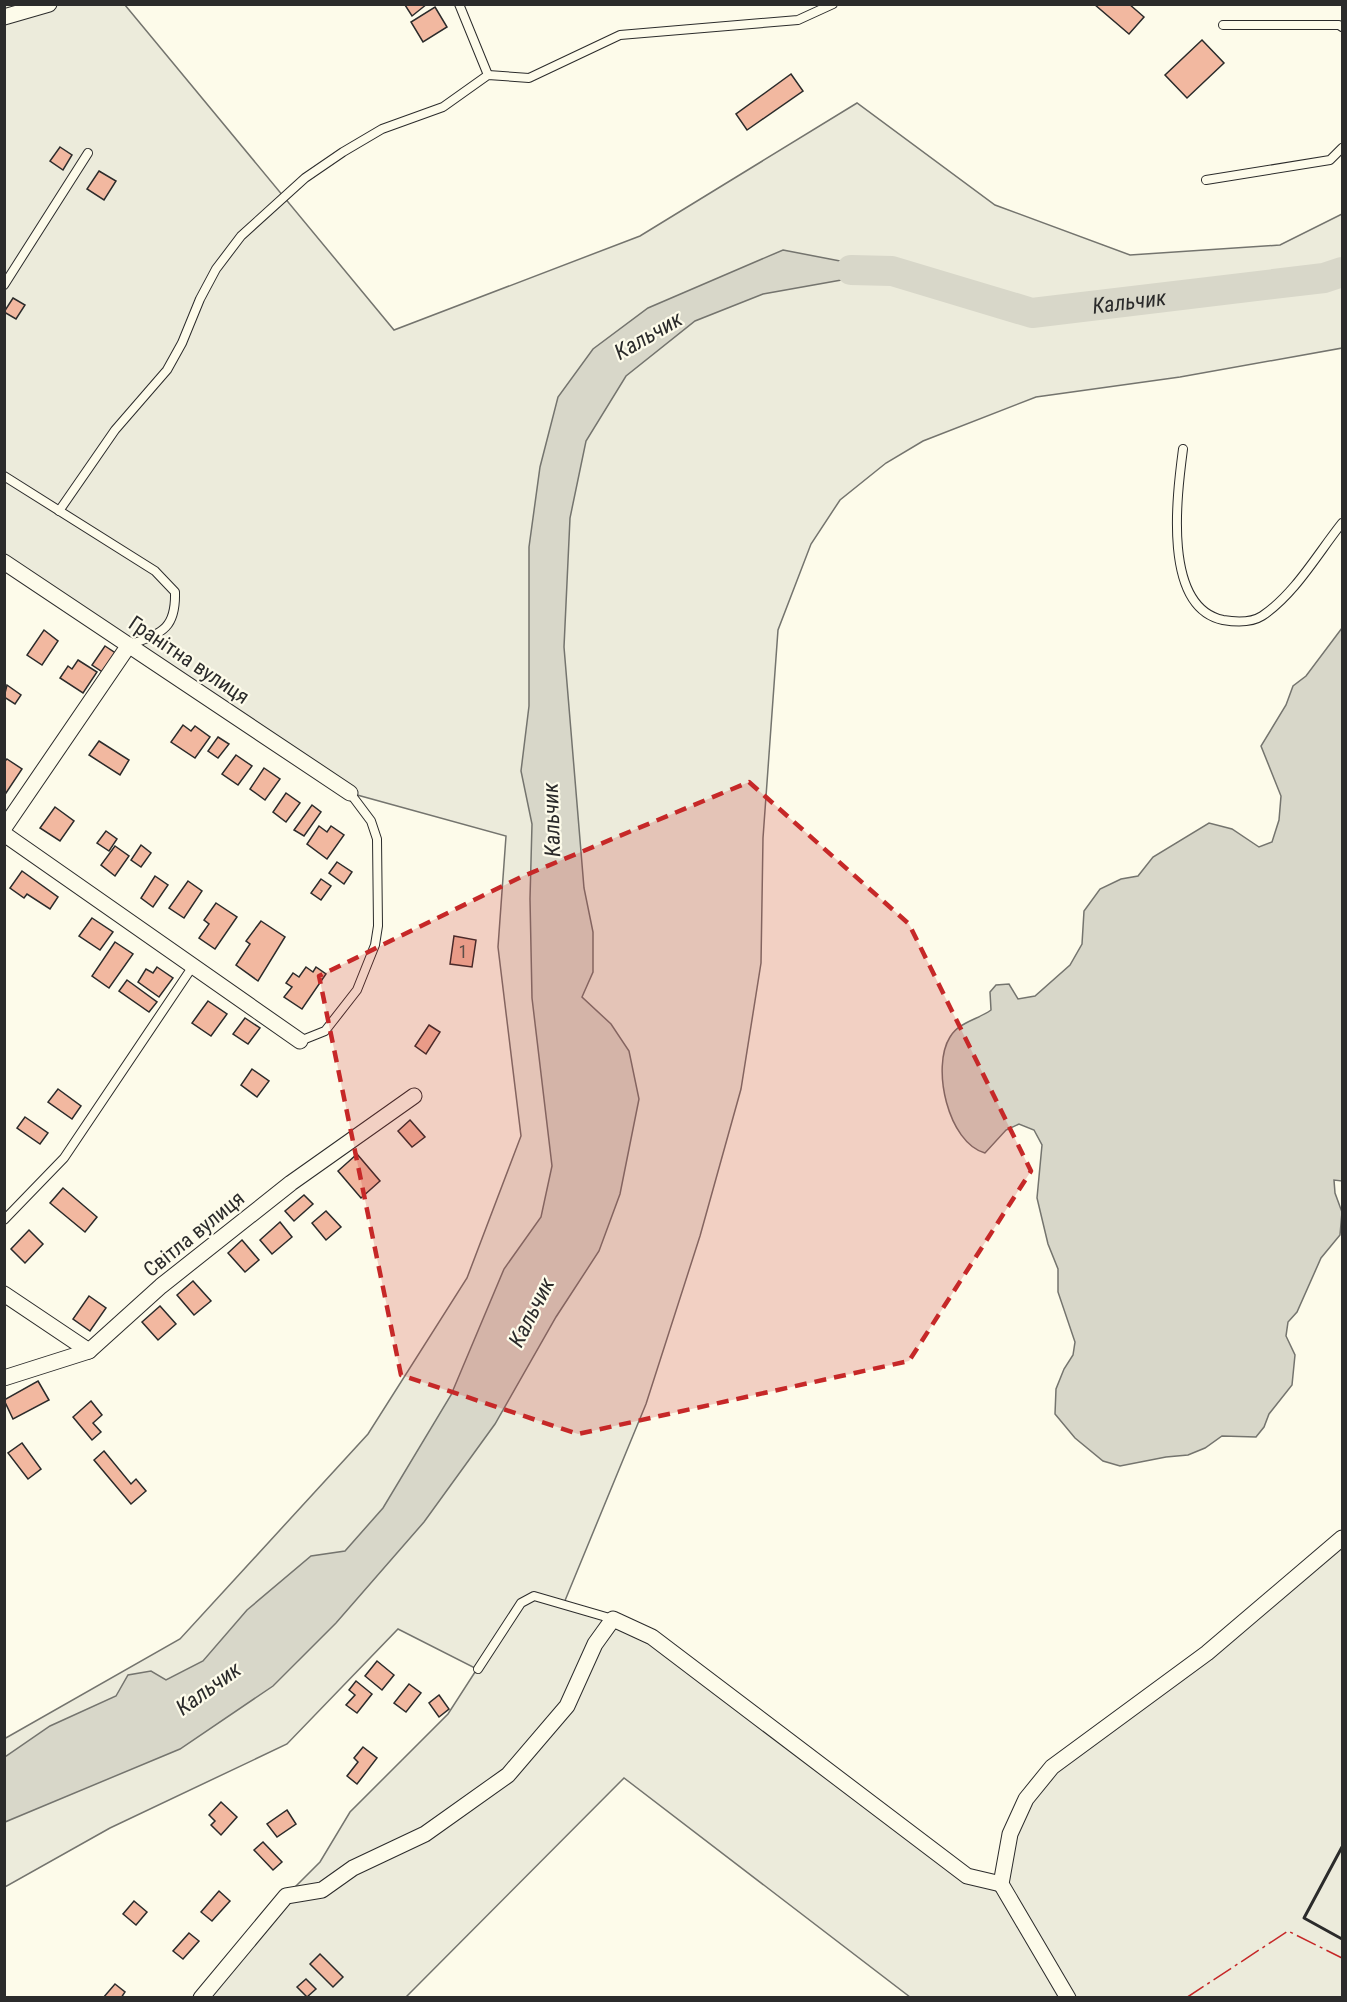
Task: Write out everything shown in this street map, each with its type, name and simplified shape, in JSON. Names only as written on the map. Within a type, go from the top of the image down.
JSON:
[{"type":"street","points":[[4,17],[49,4]]},
{"type":"street","name":"Гранітна вулиця","points":[[4,562],[350,793]]},
{"type":"street","points":[[4,828],[129,645]]},
{"type":"street","points":[[4,834],[300,1041]]},
{"type":"street","name":"Світла вулиця","points":[[88,1351],[161,1286],[291,1183],[414,1096]]},
{"type":"street","points":[[4,1294],[88,1351]]},
{"type":"street","points":[[4,1378],[88,1351]]},
{"type":"street","points":[[1068,1998],[1001,1884],[1010,1834],[1026,1799],[1052,1767],[1207,1653],[1342,1538]]},
{"type":"street","points":[[201,1998],[286,1896],[322,1890],[353,1868],[425,1834],[508,1775],[567,1706],[595,1644],[613,1619],[652,1637],[967,1876],[1001,1884]]},
{"type":"lane","points":[[459,4],[488,75]]},
{"type":"lane","points":[[59,511],[115,429],[167,370],[216,269],[241,236],[305,178],[343,152],[382,129],[443,107],[488,75],[529,78],[620,35],[798,20],[833,4]]},
{"type":"lane","points":[[1223,25],[1339,25],[1342,27]]},
{"type":"lane","points":[[1206,180],[1330,160],[1342,148]]},
{"type":"lane","points":[[4,285],[88,153]]},
{"type":"lane","points":[[1183,449],[1176,501],[1182,582],[1194,603],[1213,618],[1236,623],[1260,618],[1279,603],[1342,523]]},
{"type":"lane","points":[[4,476],[155,571],[175,592],[176,611],[168,625],[156,634],[129,645]]},
{"type":"lane","points":[[300,1041],[325,1031],[357,990],[375,945],[378,926],[377,839],[371,821],[350,793]]},
{"type":"lane","points":[[4,1220],[64,1158],[193,966]]},
{"type":"lane","points":[[478,1669],[521,1603],[534,1596],[613,1619]]},
{"type":"highlighted area","points":[[749,782],[909,924],[1031,1171],[909,1361],[578,1434],[401,1375],[319,976],[521,877]]},
{"type":"shaded area","points":[[5,5],[125,5],[394,330],[640,236],[857,103],[995,205],[1130,255],[1280,245],[1342,214],[1342,348],[1180,377],[1036,397],[923,441],[886,463],[840,500],[811,544],[778,630],[763,838],[761,963],[741,1089],[700,1236],[646,1404],[564,1603],[652,1637],[967,1876],[1001,1883],[1010,1834],[1052,1767],[1342,1538],[1342,1997],[910,1997],[624,1778],[406,1997],[201,1997],[286,1896],[320,1862],[350,1812],[448,1714],[477,1669],[398,1629],[287,1744],[110,1828],[5,1887],[4,1739],[180,1639],[368,1434],[467,1278],[521,1136],[498,947],[506,836],[350,793],[5,562]]},
{"type":"water","points":[[783,250],[892,271],[763,294],[695,321],[626,376],[586,441],[570,518],[564,647],[584,888],[593,932],[593,972],[582,997],[611,1024],[629,1051],[639,1099],[620,1194],[599,1251],[556,1317],[495,1424],[424,1522],[336,1623],[273,1686],[180,1749],[5,1822],[5,1757],[50,1726],[116,1696],[128,1675],[151,1671],[166,1680],[203,1661],[247,1610],[311,1556],[345,1551],[383,1508],[451,1395],[504,1269],[541,1217],[552,1166],[532,998],[530,899],[532,824],[521,771],[529,706],[529,547],[540,467],[558,397],[593,349],[648,308]]},
{"type":"water","points":[[1342,628],[1342,1181],[1334,1180],[1335,1193],[1342,1212],[1340,1235],[1321,1258],[1297,1312],[1288,1322],[1286,1336],[1295,1355],[1292,1385],[1269,1414],[1264,1427],[1256,1437],[1222,1436],[1205,1448],[1188,1455],[1120,1466],[1103,1461],[1075,1438],[1055,1414],[1056,1389],[1073,1355],[1075,1342],[1058,1292],[1058,1269],[1048,1244],[1037,1198],[1042,1145],[1034,1130],[1019,1124],[1006,1130],[985,1153],[972,1146],[961,1135],[946,1102],[942,1066],[945,1050],[950,1037],[958,1028],[991,1010],[990,992],[996,985],[1009,984],[1018,999],[1035,996],[1070,965],[1082,944],[1084,911],[1100,889],[1121,879],[1138,876],[1153,857],[1209,823],[1232,829],[1259,847],[1272,842],[1279,820],[1281,796],[1261,746],[1286,705],[1293,686],[1306,676]]},
{"type":"building","points":[[405,4],[427,4],[412,16],[405,5]]},
{"type":"building","points":[[1094,4],[1129,4],[1144,17],[1129,34]]},
{"type":"building","points":[[435,7],[447,27],[423,42],[411,22]]},
{"type":"building","points":[[1202,40],[1224,63],[1187,98],[1165,75]]},
{"type":"building","points":[[791,74],[803,91],[747,130],[736,114]]},
{"type":"building","points":[[60,147],[72,155],[63,170],[50,161]]},
{"type":"building","points":[[99,171],[116,181],[104,200],[87,189]]},
{"type":"building","points":[[13,298],[25,305],[16,319],[4,312]]},
{"type":"building","points":[[44,630],[58,641],[42,665],[27,655]]},
{"type":"building","points":[[105,646],[117,654],[104,673],[92,665]]},
{"type":"building","points":[[78,660],[97,672],[83,693],[60,678],[68,666],[72,669]]},
{"type":"building","points":[[7,685],[21,695],[15,704],[4,697]]},
{"type":"building","points":[[183,725],[191,731],[195,726],[210,737],[195,758],[171,742]]},
{"type":"building","points":[[218,737],[229,744],[218,758],[208,751]]},
{"type":"building","points":[[99,741],[129,760],[120,775],[89,755]]},
{"type":"building","points":[[236,755],[252,766],[238,785],[222,774]]},
{"type":"building","points":[[7,759],[22,769],[4,796],[4,762]]},
{"type":"building","points":[[264,768],[280,779],[265,800],[250,789]]},
{"type":"building","points":[[286,793],[300,803],[286,822],[273,812]]},
{"type":"building","points":[[312,805],[321,812],[304,836],[294,830]]},
{"type":"building","points":[[55,807],[74,821],[60,841],[40,828]]},
{"type":"building","points":[[319,826],[327,832],[331,826],[344,835],[327,859],[307,844]]},
{"type":"building","points":[[106,831],[117,839],[109,851],[97,843]]},
{"type":"building","points":[[141,845],[151,853],[141,867],[131,860]]},
{"type":"building","points":[[115,846],[129,856],[115,876],[101,865]]},
{"type":"building","points":[[337,862],[352,872],[344,884],[329,873]]},
{"type":"building","points":[[22,871],[58,897],[50,909],[27,894],[24,898],[10,888]]},
{"type":"building","points":[[155,876],[168,885],[153,907],[141,898]]},
{"type":"building","points":[[321,879],[331,886],[321,900],[311,893]]},
{"type":"building","points":[[188,881],[202,891],[184,918],[169,908]]},
{"type":"building","points":[[216,903],[237,917],[215,949],[199,938],[209,924],[204,920]]},
{"type":"building","points":[[92,918],[113,932],[100,950],[79,936]]},
{"type":"building","points":[[261,921],[285,937],[258,981],[236,965],[250,944],[246,941]]},
{"type":"building","points":[[454,936],[476,940],[472,967],[450,964]]},
{"type":"building","points":[[115,942],[133,954],[109,988],[92,976]]},
{"type":"building","points":[[157,967],[173,978],[159,997],[138,982],[146,969],[153,973]]},
{"type":"building","points":[[306,967],[313,972],[316,967],[326,974],[302,1009],[284,997],[292,987],[286,983],[293,973],[299,977]]},
{"type":"building","points":[[127,980],[157,1002],[149,1012],[119,991]]},
{"type":"building","points":[[208,1001],[227,1014],[211,1036],[192,1023]]},
{"type":"building","points":[[245,1018],[260,1028],[248,1044],[233,1034]]},
{"type":"building","points":[[429,1025],[440,1032],[426,1054],[415,1046]]},
{"type":"building","points":[[252,1069],[269,1081],[257,1097],[241,1085]]},
{"type":"building","points":[[58,1089],[81,1106],[72,1119],[48,1102]]},
{"type":"building","points":[[25,1117],[48,1133],[40,1144],[17,1128]]},
{"type":"building","points":[[410,1120],[425,1137],[412,1147],[398,1131]]},
{"type":"building","points":[[357,1154],[380,1181],[361,1198],[338,1171]]},
{"type":"building","points":[[63,1188],[97,1217],[85,1232],[50,1203]]},
{"type":"building","points":[[304,1195],[313,1204],[294,1221],[285,1211]]},
{"type":"building","points":[[326,1211],[341,1227],[326,1240],[312,1223]]},
{"type":"building","points":[[280,1222],[292,1237],[272,1254],[260,1240]]},
{"type":"building","points":[[29,1230],[43,1244],[25,1263],[11,1249]]},
{"type":"building","points":[[242,1240],[259,1260],[245,1272],[228,1253]]},
{"type":"building","points":[[193,1281],[211,1301],[194,1315],[177,1295]]},
{"type":"building","points":[[89,1296],[106,1308],[90,1331],[73,1319]]},
{"type":"building","points":[[160,1306],[176,1324],[158,1340],[142,1322]]},
{"type":"building","points":[[38,1381],[49,1400],[13,1419],[4,1400]]},
{"type":"building","points":[[91,1401],[102,1415],[93,1423],[101,1432],[92,1440],[73,1417]]},
{"type":"building","points":[[22,1443],[41,1469],[28,1479],[8,1453]]},
{"type":"building","points":[[104,1451],[131,1484],[136,1479],[146,1491],[131,1504],[94,1460]]},
{"type":"building","points":[[377,1661],[394,1675],[382,1690],[365,1676]]},
{"type":"building","points":[[356,1681],[372,1694],[357,1713],[346,1705],[355,1695],[349,1690]]},
{"type":"building","points":[[409,1684],[421,1693],[406,1712],[394,1703]]},
{"type":"building","points":[[439,1695],[449,1709],[439,1717],[429,1703]]},
{"type":"building","points":[[363,1747],[377,1758],[357,1784],[347,1776],[358,1762],[354,1758]]},
{"type":"building","points":[[221,1802],[237,1817],[221,1835],[211,1825],[215,1821],[209,1815]]},
{"type":"building","points":[[287,1810],[296,1824],[277,1837],[267,1824]]},
{"type":"building","points":[[263,1842],[282,1862],[273,1870],[254,1850]]},
{"type":"building","points":[[219,1891],[230,1901],[212,1921],[201,1912]]},
{"type":"building","points":[[134,1901],[147,1912],[136,1925],[123,1914]]},
{"type":"building","points":[[189,1933],[199,1941],[183,1959],[173,1951]]},
{"type":"building","points":[[320,1954],[343,1977],[333,1987],[310,1964]]},
{"type":"building","points":[[306,1979],[316,1989],[307,1997],[297,1987]]},
{"type":"building","points":[[115,1984],[125,1992],[121,1998],[103,1998]]},
{"type":"waterway","name":"Кальчик","points":[[851,270],[892,271],[1032,313],[1324,278],[1342,272]]},
{"type":"wall","points":[[1342,1847],[1304,1918],[1342,1939]]},
{"type":"power","points":[[1186,1998],[1288,1931],[1342,1958]]}]
